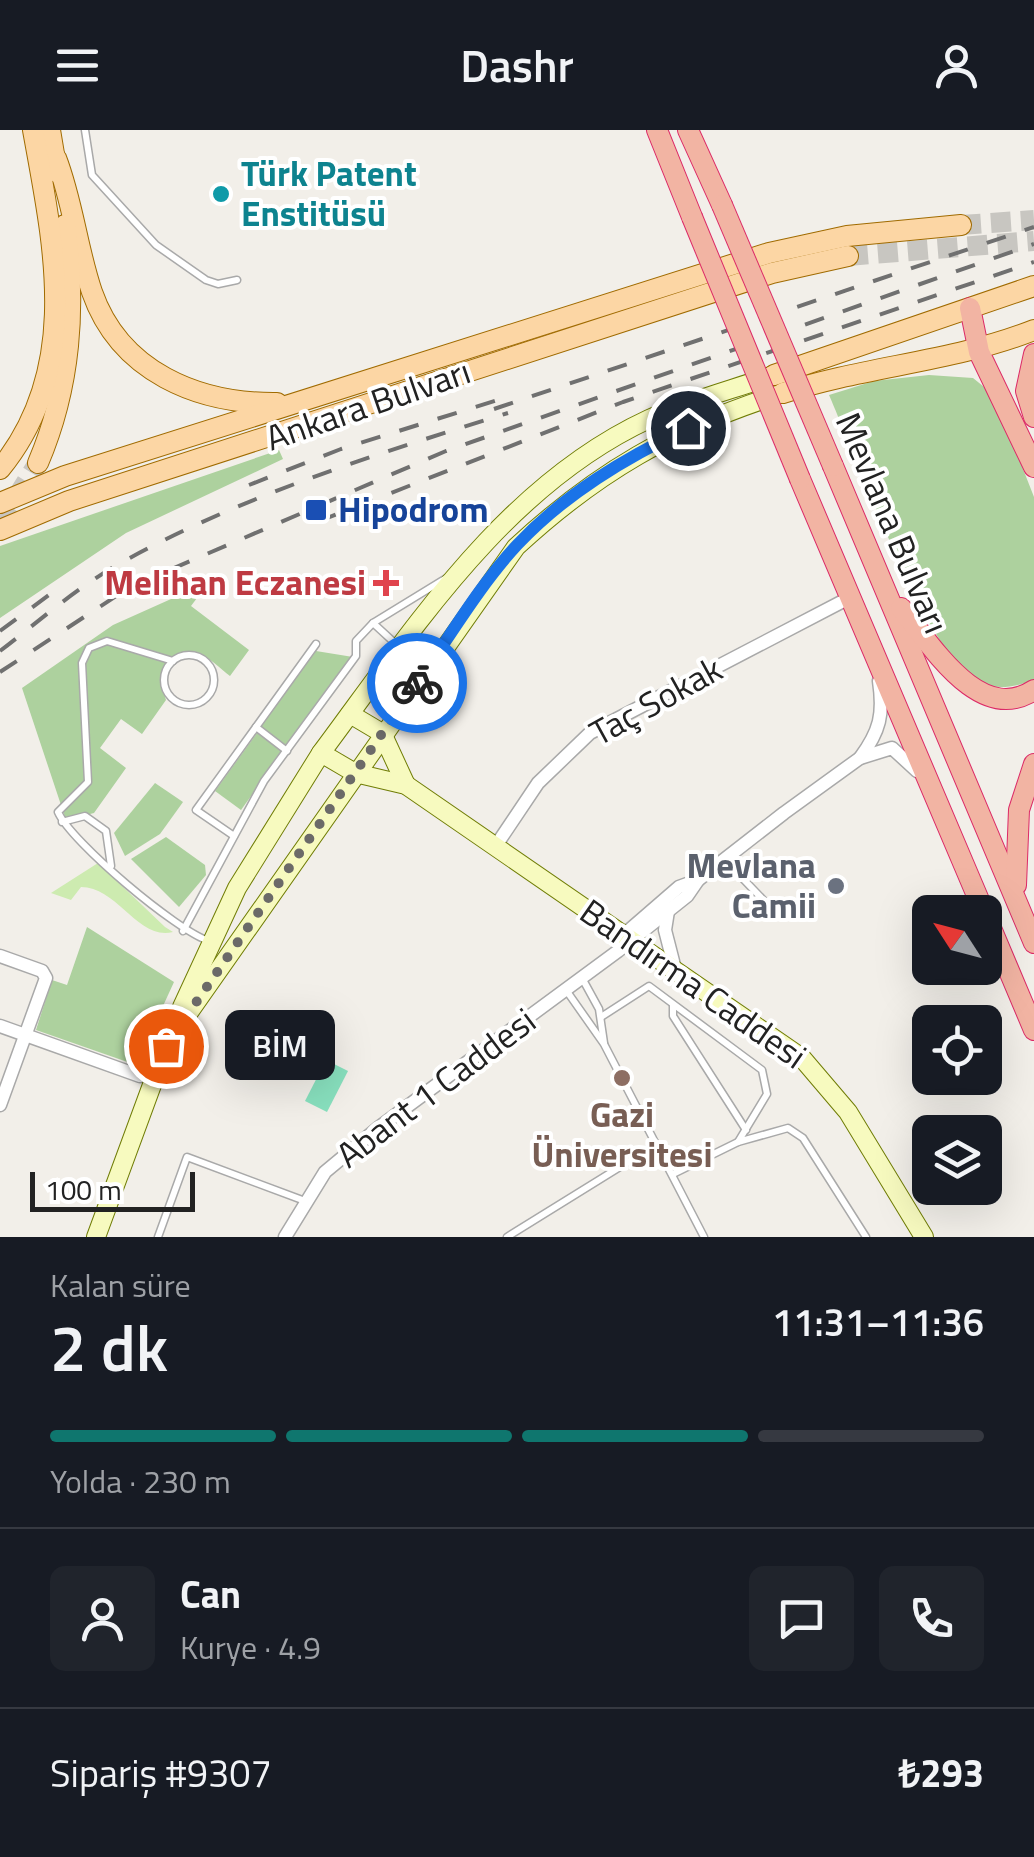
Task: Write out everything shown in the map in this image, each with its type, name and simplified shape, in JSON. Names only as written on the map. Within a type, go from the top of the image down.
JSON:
[{"type":"highway","name":"Mevlana Bulvarı","points":[[657,130],[977,895]]},
{"type":"highway","name":"Mevlana Bulvarı","points":[[688,130],[1034,943]]},
{"type":"highway","points":[[970,308],[979,352],[1034,467]]},
{"type":"highway","points":[[1034,354],[1026,391],[1034,417]]},
{"type":"highway","points":[[884,587],[963,681],[989,697],[1008,700],[1018,700],[1034,690]]},
{"type":"highway","points":[[1016,897],[1019,810],[1034,764]]},
{"type":"highway","name":"Mevlana Bulvarı","points":[[1002,954],[1034,1030]]},
{"type":"main road","points":[[0,469],[40,402],[55,352],[51,229],[33,130]]},
{"type":"main road","points":[[38,463],[51,433],[71,331],[73,282],[50,130]]},
{"type":"main road","points":[[56,158],[72,200],[92,293],[124,346],[168,381],[204,396],[245,404],[304,402]]},
{"type":"main road","points":[[733,275],[827,239],[961,225]]},
{"type":"main road","points":[[733,275],[848,256]]},
{"type":"main road","name":"Ankara Bulvarı","points":[[0,503],[64,476],[733,275]]},
{"type":"main road","name":"Ankara Bulvarı","points":[[0,530],[69,501],[733,275]]},
{"type":"main road","points":[[166,1046],[516,546],[566,500],[664,439],[778,384],[1034,286]]},
{"type":"main road","points":[[96,1237],[166,1046],[210,941],[274,823],[321,753],[465,566],[550,482],[648,420],[778,384],[979,352],[1034,330]]},
{"type":"main road","points":[[350,714],[382,734]]},
{"type":"main road","name":"Bandırma Caddesi","points":[[382,734],[406,785]]},
{"type":"main road","name":"Bandırma Caddesi","points":[[321,753],[355,773],[406,785],[772,1036],[817,1072],[848,1112],[924,1237]]},
{"type":"street","name":"Taç Sokak","points":[[495,847],[538,783],[590,733],[851,597]]},
{"type":"street","name":"Abant 1 Caddesi","points":[[626,937],[668,911],[724,859],[860,758],[876,738],[884,716],[875,654]]},
{"type":"street","points":[[860,758],[892,748],[904,754],[934,793]]},
{"type":"street","name":"Abant 1 Caddesi","points":[[285,1237],[326,1172],[378,1128],[608,959],[679,887],[698,880]]},
{"type":"street","points":[[668,911],[665,930],[675,972]]},
{"type":"street","points":[[0,956],[42,971],[46,978],[0,1105]]},
{"type":"street","points":[[0,1026],[140,1076]]},
{"type":"lane","points":[[86,130],[92,174],[156,245],[206,280],[218,284],[238,280]]},
{"type":"lane","points":[[183,931],[234,836],[287,750],[356,656],[356,641],[373,623],[465,566]]},
{"type":"lane","points":[[373,623],[400,648]]},
{"type":"lane","points":[[172,662],[165,676],[168,692],[188,705],[204,700],[213,687],[209,664],[188,655],[172,662],[107,640],[94,644],[84,656],[90,771],[88,782],[58,812],[62,822],[183,931],[210,941]]},
{"type":"lane","points":[[234,836],[196,810],[316,644]]},
{"type":"lane","points":[[256,727],[287,750]]},
{"type":"lane","points":[[62,822],[85,816],[106,831],[112,867]]},
{"type":"lane","points":[[724,859],[772,908]]},
{"type":"lane","points":[[582,978],[601,1017],[604,1044]]},
{"type":"lane","points":[[601,1017],[650,986],[762,1070],[767,1094],[738,1142]]},
{"type":"lane","points":[[566,990],[604,1044],[704,1237]]},
{"type":"lane","points":[[673,1004],[673,1016],[746,1130]]},
{"type":"lane","points":[[673,1174],[738,1142],[788,1128],[804,1138],[866,1237]]},
{"type":"lane","points":[[508,1237],[657,1144]]},
{"type":"lane","points":[[158,1237],[187,1157],[306,1201]]},
{"type":"green space","points":[[929,375],[973,378],[994,395],[1034,497],[1034,680],[1026,683],[1001,687],[985,684],[969,676],[951,656],[911,587],[829,395],[874,381]]},
{"type":"green space","points":[[279,450],[283,459],[126,533],[0,618],[0,546]]},
{"type":"green space","points":[[209,582],[191,606],[249,650],[230,676],[197,653],[178,653],[171,658],[164,673],[166,700],[142,734],[121,719],[100,748],[126,768],[94,813],[66,820],[22,688],[113,625]]},
{"type":"green space","points":[[316,651],[353,657],[286,747],[259,728]]},
{"type":"green space","points":[[257,733],[283,752],[241,810],[215,791]]},
{"type":"green space","points":[[155,783],[183,802],[160,834],[125,856],[114,833]]},
{"type":"green space","points":[[166,837],[205,865],[206,875],[179,907],[131,859]]},
{"type":"green space","points":[[98,863],[173,932],[149,929],[94,889],[81,887],[71,900],[51,893]]},
{"type":"green space","points":[[87,927],[174,982],[136,1065],[36,1030],[52,980],[67,985]]},
{"type":"green space","points":[[326,1060],[348,1071],[327,1112],[305,1101]]},
{"type":"tunnel","points":[[961,225],[1034,220]]},
{"type":"tunnel","points":[[848,256],[1034,241]]},
{"type":"tunnel","points":[[0,524],[38,463]]},
{"type":"railway","points":[[494,409],[1034,227]]},
{"type":"railway","points":[[0,672],[130,587],[446,451],[1034,244]]},
{"type":"railway","points":[[317,522],[623,402],[1034,262]]},
{"type":"railway","points":[[249,485],[341,449],[504,398]]},
{"type":"railway","points":[[0,651],[101,574],[164,540],[259,498],[358,461],[508,413]]},
{"type":"railway","points":[[0,631],[64,584]]},
{"type":"way so far","points":[[166,1046],[417,683]]},
{"type":"place","name":"Türk Patent Enstitüsü","points":[[221,194]]},
{"type":"place","name":"Hipodrom","points":[[316,510]]},
{"type":"place","name":"Melihan Eczanesi","points":[[386,583]]},
{"type":"place","name":"Mevlana Camii","points":[[836,886]]},
{"type":"place","name":"BİM","points":[[166,1046]]},
{"type":"place","name":"Gazi Üniversitesi","points":[[622,1078]]},
{"type":"route","points":[[417,683],[516,546],[566,500],[613,467],[688,428]]}]
